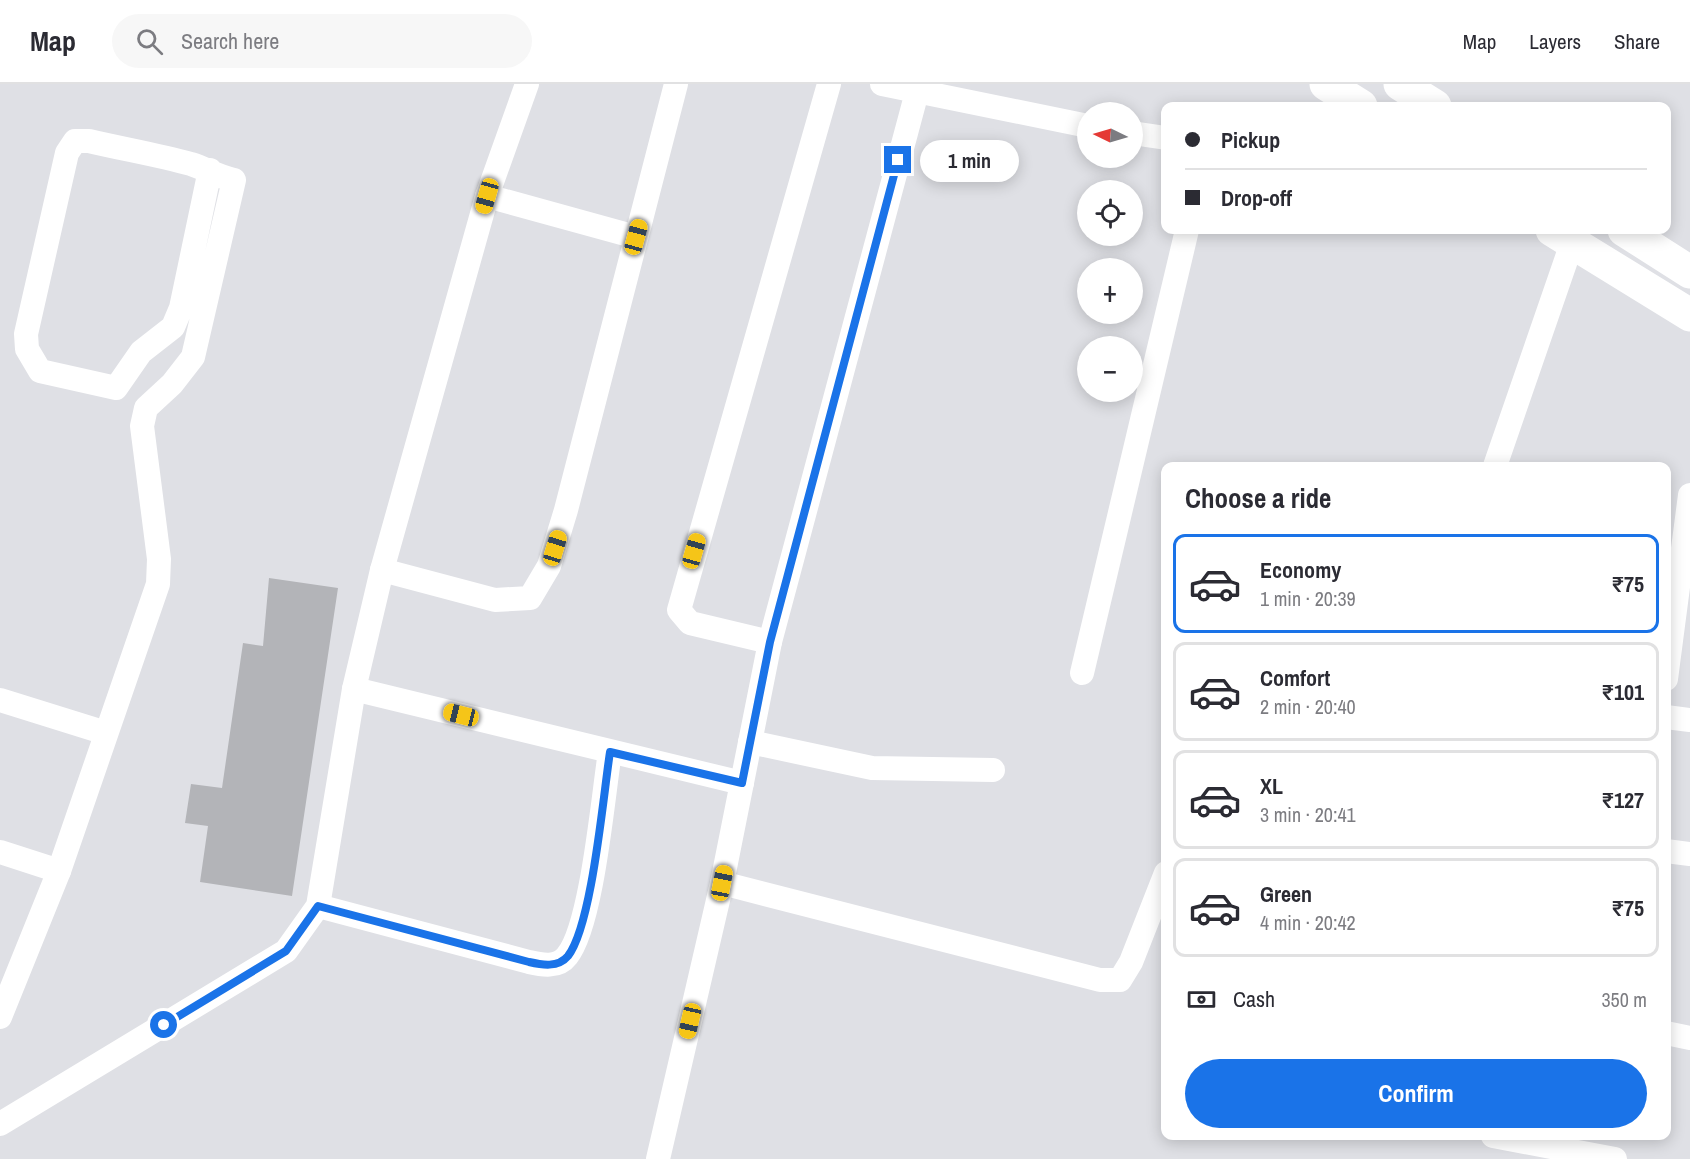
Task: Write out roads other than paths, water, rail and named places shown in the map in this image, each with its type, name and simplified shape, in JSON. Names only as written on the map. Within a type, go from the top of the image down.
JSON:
[{"type":"main road","points":[[1400,84],[1429,102]]},
{"type":"main road","points":[[1327,93],[1351,102]]},
{"type":"main road","points":[[1630,234],[1690,272]]},
{"type":"main road","points":[[1562,236],[1690,315]]},
{"type":"street","points":[[0,1124],[286,951],[318,906],[354,689],[382,570],[487,196],[527,84]]},
{"type":"street","points":[[382,570],[495,600],[530,598],[549,566],[566,510],[676,84]]},
{"type":"street","points":[[770,642],[690,622],[679,610],[829,84]]},
{"type":"street","points":[[882,84],[1077,124]]},
{"type":"street","points":[[658,1159],[722,883],[770,642],[917,92]]},
{"type":"street","points":[[1143,135],[1161,137]]},
{"type":"street","points":[[0,1017],[6,986],[59,871],[158,584],[159,559],[142,426],[146,408],[172,384],[193,357],[234,180],[220,177],[210,170],[89,141],[75,141],[67,153],[26,334],[27,349],[40,372],[116,388],[141,352],[172,327],[180,308],[210,170]]},
{"type":"street","points":[[487,196],[636,237]]},
{"type":"street","points":[[1082,673],[1187,234]]},
{"type":"street","points":[[1497,462],[1562,236]]},
{"type":"street","points":[[1671,650],[1686,562],[1690,495]]},
{"type":"street","points":[[354,689],[742,783]]},
{"type":"street","points":[[0,700],[106,733]]},
{"type":"street","points":[[1671,718],[1690,720]]},
{"type":"street","points":[[750,742],[872,768],[993,770]]},
{"type":"street","points":[[318,906],[529,962],[542,965],[557,964],[567,956],[583,926],[610,752]]},
{"type":"street","points":[[0,852],[59,871]]},
{"type":"street","points":[[1671,852],[1690,854]]},
{"type":"street","points":[[722,883],[1100,980],[1120,980],[1131,962],[1161,886]]},
{"type":"street","points":[[1671,1034],[1690,1038]]},
{"type":"street","points":[[1525,1140],[1604,1150]]}]
